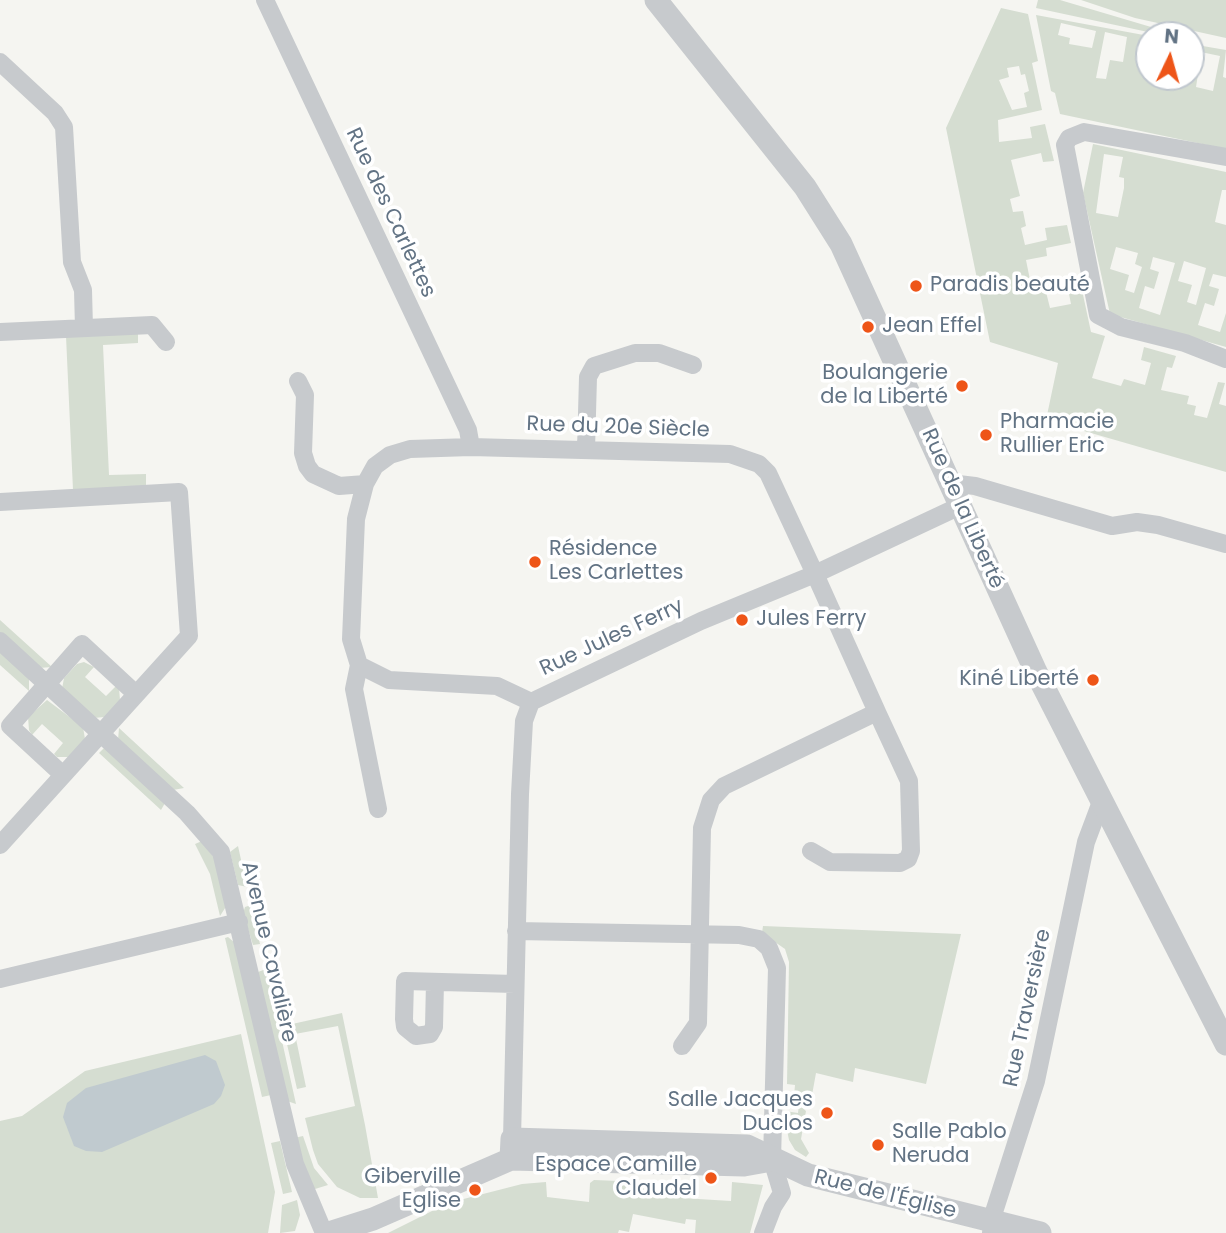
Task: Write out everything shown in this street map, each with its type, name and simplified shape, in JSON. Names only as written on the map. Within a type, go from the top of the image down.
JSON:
[{"type":"street","name":"Rue des Carlettes","points":[[265,0],[468,430],[471,447]]},
{"type":"street","name":"Rue de la Liberté","points":[[656,0],[768,138],[827,220],[861,286],[960,506],[1101,802],[1226,1044]]},
{"type":"street","points":[[0,62],[55,113],[64,127],[72,262],[83,290],[84,328]]},
{"type":"street","points":[[1226,157],[1084,132],[1069,138],[1065,154],[1098,315],[1121,327],[1175,340],[1226,359]]},
{"type":"street","points":[[0,332],[152,325],[166,342]]},
{"type":"street","points":[[586,450],[588,377],[594,366],[635,353],[659,353],[693,366]]},
{"type":"street","points":[[298,381],[305,395],[303,453],[307,466],[313,474],[339,486],[365,484]]},
{"type":"street","name":"Rue du 20e Siècle","points":[[378,809],[354,689],[359,665],[351,639],[356,519],[365,484],[375,466],[390,455],[410,449],[471,447],[730,454],[759,464],[768,474],[909,781],[911,851],[908,859],[900,863],[830,862],[811,852]]},
{"type":"street","points":[[950,483],[975,486],[1112,526],[1136,522],[1157,525],[1226,544]]},
{"type":"street","points":[[0,502],[178,492],[189,636],[63,775],[3,834]]},
{"type":"street","name":"Rue Jules Ferry","points":[[511,1149],[524,721],[531,702],[701,621],[816,574],[960,506]]},
{"type":"street","name":"Avenue Cavalière","points":[[0,641],[201,827],[221,852],[295,1164],[324,1233]]},
{"type":"street","points":[[63,775],[10,726],[82,644],[136,694]]},
{"type":"street","points":[[359,665],[377,677],[389,680],[497,686],[531,702]]},
{"type":"street","points":[[682,1046],[698,1023],[702,828],[711,800],[724,786],[877,712]]},
{"type":"street","name":"Rue Traversière","points":[[992,1227],[1036,1081],[1086,842],[1101,802]]},
{"type":"street","points":[[0,979],[239,922]]},
{"type":"street","points":[[516,931],[700,934],[758,939],[774,957],[772,1160],[782,1193],[763,1233]]},
{"type":"street","points":[[435,982],[515,984]]},
{"type":"street","points":[[329,1233],[373,1219],[511,1149],[744,1165],[772,1160]]},
{"type":"street","name":"Rue de l'Église","points":[[772,1160],[807,1175],[992,1227],[1040,1233]]},
{"type":"shaded area","points":[[1038,0],[1060,0],[1135,22],[1135,29],[1036,8]]},
{"type":"shaded area","points":[[1081,0],[1226,0],[1226,38],[1205,33],[1205,21],[1149,21]]},
{"type":"shaded area","points":[[1001,8],[1028,14],[1038,61],[1032,63],[1042,110],[998,120],[999,142],[1032,138],[1030,127],[1045,124],[1054,161],[1043,162],[1041,153],[1011,160],[1020,196],[1010,199],[1013,212],[1023,211],[1026,226],[1021,228],[1025,245],[1047,240],[1045,228],[1067,225],[1071,243],[1046,248],[1047,256],[1026,260],[1031,285],[1040,284],[1042,293],[1046,292],[1050,308],[1071,304],[1066,279],[1079,276],[1091,332],[1105,336],[1092,378],[1121,386],[1124,379],[1145,385],[1151,363],[1141,360],[1144,347],[1176,356],[1172,368],[1167,367],[1161,390],[1189,396],[1187,404],[1196,406],[1194,415],[1207,418],[1218,382],[1225,383],[1219,404],[1226,406],[1226,472],[1046,420],[1058,363],[990,342],[946,128]],"holes":[[[1019,66],[1021,75],[1025,74],[1029,91],[1024,93],[1027,107],[1012,110],[999,80],[1009,77],[1007,68]]]},
{"type":"shaded area","points":[[1036,15],[1135,33],[1135,91],[1213,91],[1220,56],[1205,53],[1205,46],[1226,50],[1223,77],[1226,78],[1226,149],[1060,114],[1055,93],[1051,91]],"holes":[[[1061,23],[1096,31],[1092,48],[1069,44],[1070,38],[1058,35]],[[1105,32],[1127,37],[1123,62],[1110,60],[1106,79],[1096,78]]]},
{"type":"shaded area","points":[[1093,144],[1226,172],[1226,190],[1222,190],[1215,222],[1226,225],[1226,277],[1213,274],[1209,286],[1219,289],[1214,306],[1205,303],[1198,325],[1220,332],[1226,313],[1226,347],[1110,314],[1083,193]],"holes":[[[1104,154],[1123,157],[1119,177],[1124,178],[1124,188],[1118,217],[1096,213]],[[1116,247],[1138,253],[1135,264],[1142,267],[1134,293],[1125,290],[1129,275],[1110,269]],[[1153,257],[1175,263],[1160,315],[1139,308],[1145,286],[1154,289],[1159,272],[1150,269]],[[1184,261],[1206,268],[1196,305],[1187,302],[1192,285],[1178,281]]]},
{"type":"shaded area","points":[[138,333],[138,343],[103,345],[109,475],[146,474],[146,487],[73,490],[66,336]]},
{"type":"shaded area","points":[[0,620],[52,667],[39,668],[0,632]]},
{"type":"shaded area","points":[[0,652],[29,679],[29,691],[0,665]]},
{"type":"shaded area","points":[[84,662],[94,667],[85,677],[106,696],[116,686],[119,688],[120,700],[105,717],[93,718],[62,689],[64,678],[77,664]]},
{"type":"shaded area","points":[[47,700],[83,727],[85,739],[69,757],[57,757],[54,754],[63,743],[42,724],[32,735],[29,730],[28,717]]},
{"type":"shaded area","points":[[119,728],[184,788],[173,790],[118,740]]},
{"type":"shaded area","points":[[105,747],[165,803],[161,810],[99,753]]},
{"type":"shaded area","points":[[202,841],[215,859],[227,905],[220,916],[210,874],[195,844]]},
{"type":"shaded area","points":[[238,846],[247,887],[238,885],[230,852]]},
{"type":"shaded area","points":[[251,905],[260,944],[253,945],[243,913],[245,907]]},
{"type":"shaded area","points":[[763,926],[961,934],[926,1084],[855,1068],[853,1082],[816,1073],[812,1095],[794,1096],[795,1085],[787,1084],[789,962],[785,949],[762,933]]},
{"type":"shaded area","points":[[228,937],[235,943],[271,1095],[262,1097],[225,938]]},
{"type":"shaded area","points":[[266,969],[296,1104],[287,1101],[258,972]]},
{"type":"shaded area","points":[[342,1013],[378,1198],[360,1198],[337,1187],[318,1164],[305,1118],[355,1106],[338,1026],[295,1034],[306,1087],[297,1089],[283,1026]]},
{"type":"shaded area","points":[[241,1034],[275,1192],[268,1233],[0,1233],[0,1121],[22,1116],[85,1071]]},
{"type":"shaded area","points":[[205,1055],[216,1061],[225,1085],[214,1104],[102,1152],[86,1151],[74,1146],[63,1117],[67,1103],[86,1088]]},
{"type":"shaded area","points":[[799,1105],[806,1111],[801,1139],[809,1153],[806,1157],[795,1150],[789,1140],[786,1125],[785,1111],[798,1113]]},
{"type":"shaded area","points":[[303,1136],[314,1168],[328,1185],[315,1189],[309,1181],[294,1138]]},
{"type":"shaded area","points":[[280,1141],[292,1192],[283,1194],[271,1143]]},
{"type":"shaded area","points":[[594,1180],[668,1183],[682,1198],[731,1201],[732,1182],[763,1185],[750,1233],[695,1233],[696,1220],[686,1219],[685,1224],[633,1214],[629,1232],[619,1230],[618,1233],[388,1233],[448,1203],[522,1184],[546,1182],[547,1197],[589,1202],[590,1183]]},
{"type":"shaded area","points":[[297,1200],[300,1215],[295,1231],[280,1233],[282,1205]]},
{"type":"place","name":"Paradis beauté","points":[[916,286]]},
{"type":"place","name":"Jean Effel","points":[[868,327]]},
{"type":"place","name":"Boulangerie de la Liberté","points":[[962,386]]},
{"type":"place","name":"Pharmacie Rullier Eric","points":[[986,435]]},
{"type":"place","name":"Résidence Les Carlettes","points":[[535,562]]},
{"type":"place","name":"Jules Ferry","points":[[742,620]]},
{"type":"place","name":"Kiné Liberté","points":[[1093,680]]},
{"type":"place","name":"Salle Jacques Duclos","points":[[827,1113]]},
{"type":"place","name":"Salle Pablo Neruda","points":[[878,1145]]},
{"type":"place","name":"Espace Camille Claudel","points":[[711,1178]]},
{"type":"place","name":"Giberville Eglise","points":[[475,1190]]}]
